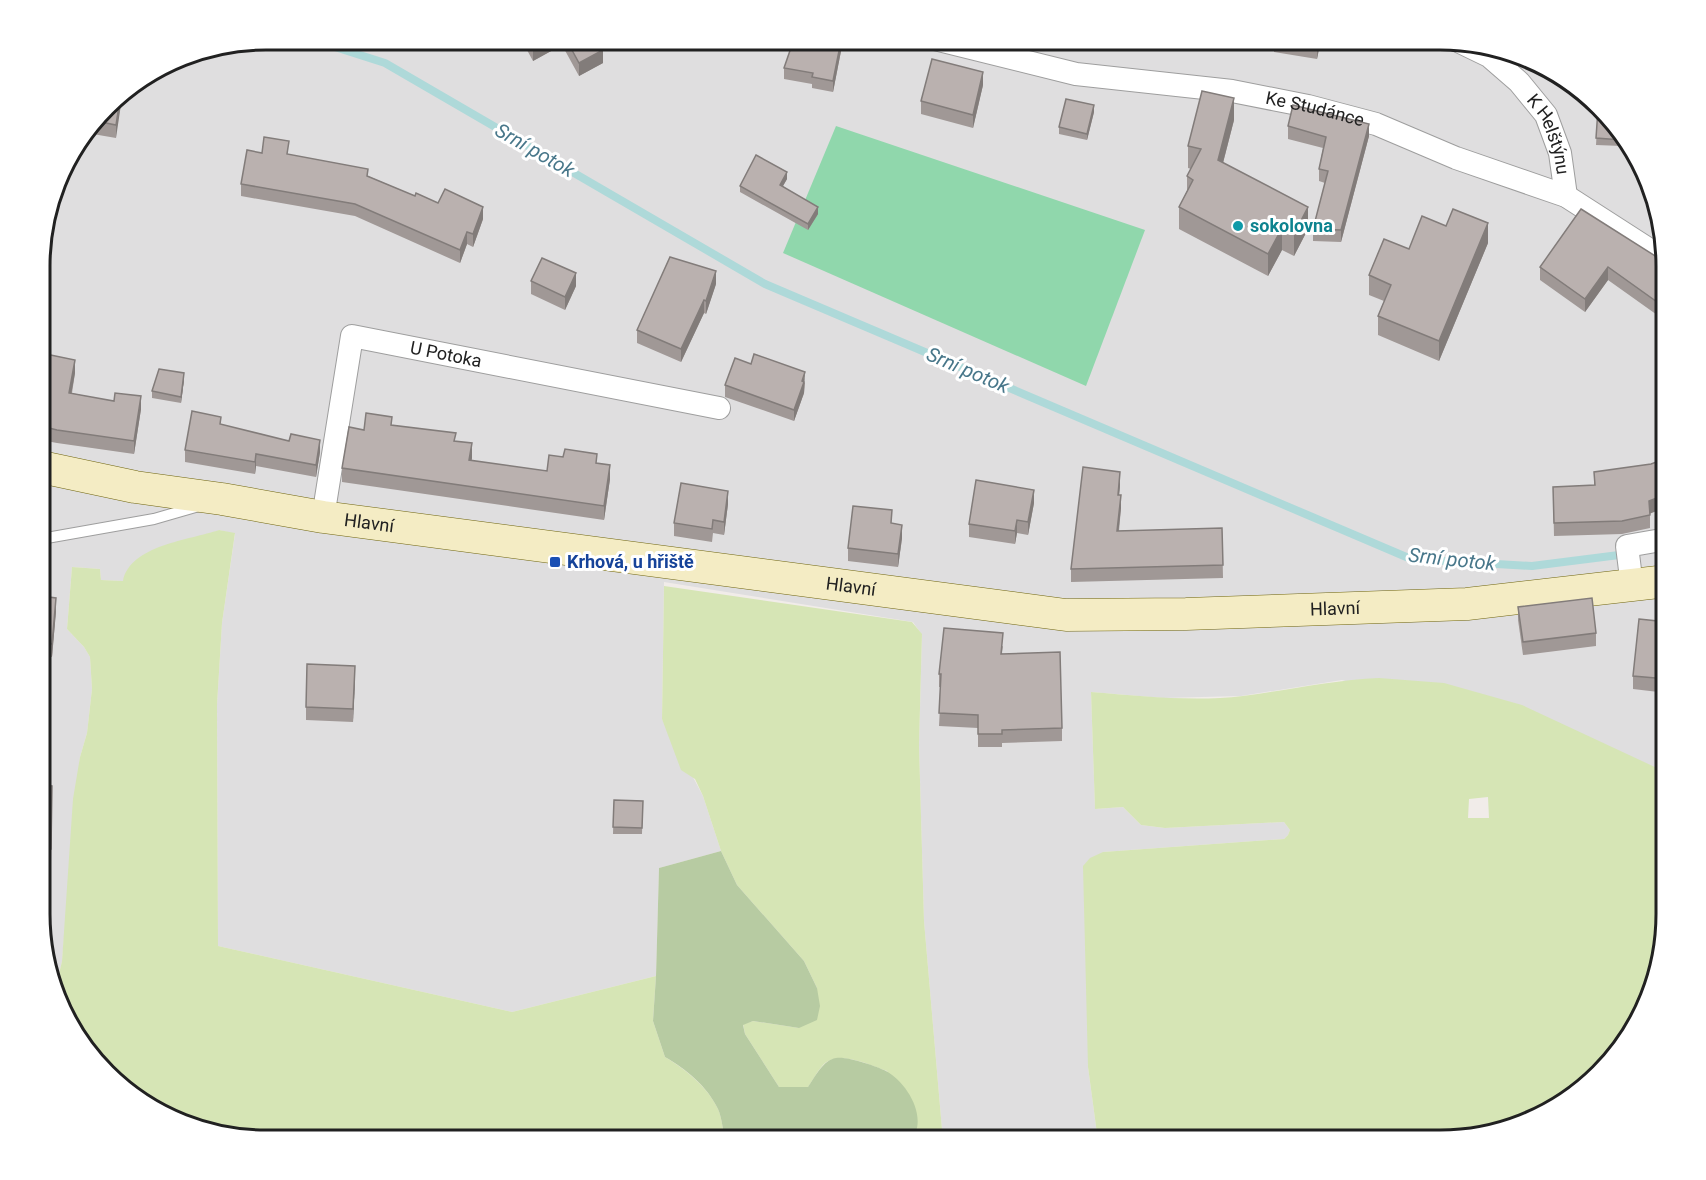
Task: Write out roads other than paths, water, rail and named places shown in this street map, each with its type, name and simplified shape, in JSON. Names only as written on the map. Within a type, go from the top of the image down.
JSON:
[{"type":"street","name":"Ke Studánce","points":[[979,50],[1076,74],[1232,91],[1308,106],[1376,124],[1456,158],[1566,196],[1656,254]]},
{"type":"street","name":"K Helštýnu","points":[[1487,55],[1519,82],[1546,115],[1560,153],[1566,196]]},
{"type":"street","name":"U Potoka","points":[[323,517],[352,336],[719,408]]},
{"type":"street","name":"Hlavní","points":[[50,469],[135,487],[222,499],[323,517],[1066,615],[1186,614],[1467,604],[1631,577],[1656,580]]},
{"type":"street","points":[[1631,577],[1627,546],[1656,541]]},
{"type":"lane","points":[[50,537],[154,519],[222,499]]},
{"type":"waterway","name":"Srní potok","points":[[344,50],[385,63],[765,284],[1411,559],[1532,566],[1627,554]]},
{"type":"place","name":"sokolovna","points":[[1238,226]]},
{"type":"place","name":"Krhová, u hřiště","points":[[555,562]]}]
